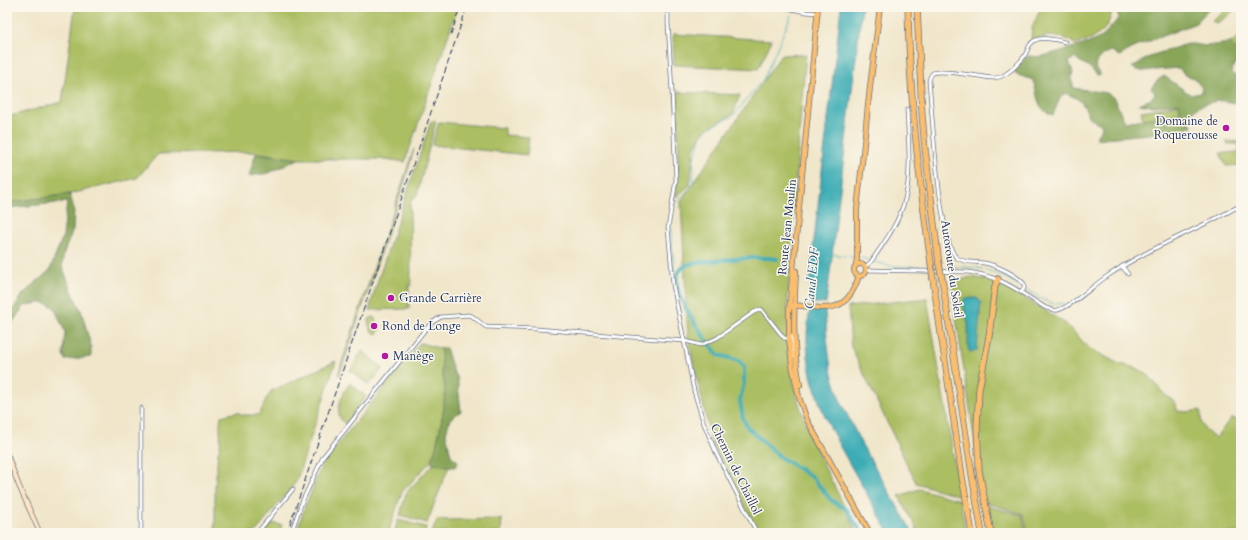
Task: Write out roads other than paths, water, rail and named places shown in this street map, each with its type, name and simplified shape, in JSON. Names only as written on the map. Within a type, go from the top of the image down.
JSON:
[{"type":"highway","name":"Autoroute du Soleil","points":[[908,7],[908,36],[916,150],[931,263],[972,533]]},
{"type":"highway","name":"Autoroute du Soleil","points":[[917,7],[922,114],[939,264],[982,533]]},
{"type":"highway","points":[[991,533],[979,466],[977,414],[980,383],[989,336],[995,286],[998,279]]},
{"type":"main road","name":"Route Jean Moulin","points":[[818,7],[792,282],[792,365],[799,397],[807,420],[819,444],[870,533]]},
{"type":"main road","points":[[859,276],[854,270],[858,264],[857,210],[880,7]]},
{"type":"main road","points":[[798,223],[792,308],[808,306],[827,308],[838,306],[845,301],[854,288],[859,276],[864,275],[866,268],[858,264]]},
{"type":"main road","name":"Route Jean Moulin","points":[[791,338],[802,394],[819,444]]},
{"type":"main road","points":[[7,454],[19,486],[40,533]]},
{"type":"street","name":"Chemin de Chaillol","points":[[668,7],[676,180],[669,219],[669,239],[673,285],[694,391],[706,431],[757,533]]},
{"type":"street","points":[[782,7],[818,13]]},
{"type":"street","points":[[1021,292],[1024,289],[1024,284],[1017,277],[991,265],[960,259],[951,250],[942,208],[929,81],[930,76],[933,73],[942,71],[992,78],[999,77],[1006,74],[1026,55],[1029,45],[1032,42],[1041,39],[1065,42]]},
{"type":"street","points":[[866,268],[892,230],[905,198],[908,175],[907,109]]},
{"type":"street","points":[[866,268],[979,273],[998,279],[1046,308],[1059,310],[1071,304],[1122,266],[1147,251],[1193,230],[1241,205]]},
{"type":"street","points":[[1122,266],[1128,274]]},
{"type":"street","points":[[291,533],[302,502],[323,457],[428,326],[437,319],[446,316],[468,315],[472,316],[486,327],[537,329],[685,341],[701,345],[710,342],[754,312],[761,309],[784,338],[791,338]]},
{"type":"street","points":[[141,408],[141,533]]},
{"type":"street","points":[[257,533],[293,489]]},
{"type":"water","name":"Canal EDF","points":[[841,7],[862,7],[826,303],[810,303],[810,274]]},
{"type":"water","points":[[965,298],[977,298],[981,302],[977,350],[972,353],[968,348],[968,324],[963,304]]},
{"type":"water","name":"Canal EDF","points":[[810,309],[825,310],[831,370],[840,400],[861,443],[913,533],[889,533],[842,451],[823,413],[811,373],[808,353],[807,331]]},
{"type":"waterway","points":[[673,205],[693,185],[694,159],[700,138],[710,127],[733,116],[764,78],[793,11]]},
{"type":"waterway","points":[[670,224],[674,270],[678,273]]},
{"type":"waterway","points":[[832,254],[845,256]]},
{"type":"waterway","points":[[848,256],[854,257]]},
{"type":"waterway","points":[[707,341],[689,315],[683,303],[677,281],[678,272],[685,266],[696,262],[754,258],[777,259]]},
{"type":"waterway","points":[[860,258],[870,260]]},
{"type":"waterway","points":[[875,262],[890,266],[920,267]]},
{"type":"waterway","points":[[950,267],[987,270],[1002,276],[1021,287]]},
{"type":"waterway","points":[[1027,290],[1054,304],[1063,303]]},
{"type":"waterway","points":[[710,344],[718,355],[736,360],[744,367],[744,383],[740,400],[743,419],[748,428],[780,457],[812,477],[831,500],[847,510],[862,533]]},
{"type":"railway","points":[[451,35],[460,7]]},
{"type":"railway","points":[[287,533],[467,7]]},
{"type":"place","name":"Domaine de Roquerousse","points":[[1226,128]]},
{"type":"place","name":"Grande Carrière","points":[[391,298]]},
{"type":"place","name":"Rond de Longe","points":[[374,326]]},
{"type":"place","name":"Manège","points":[[385,356]]}]
